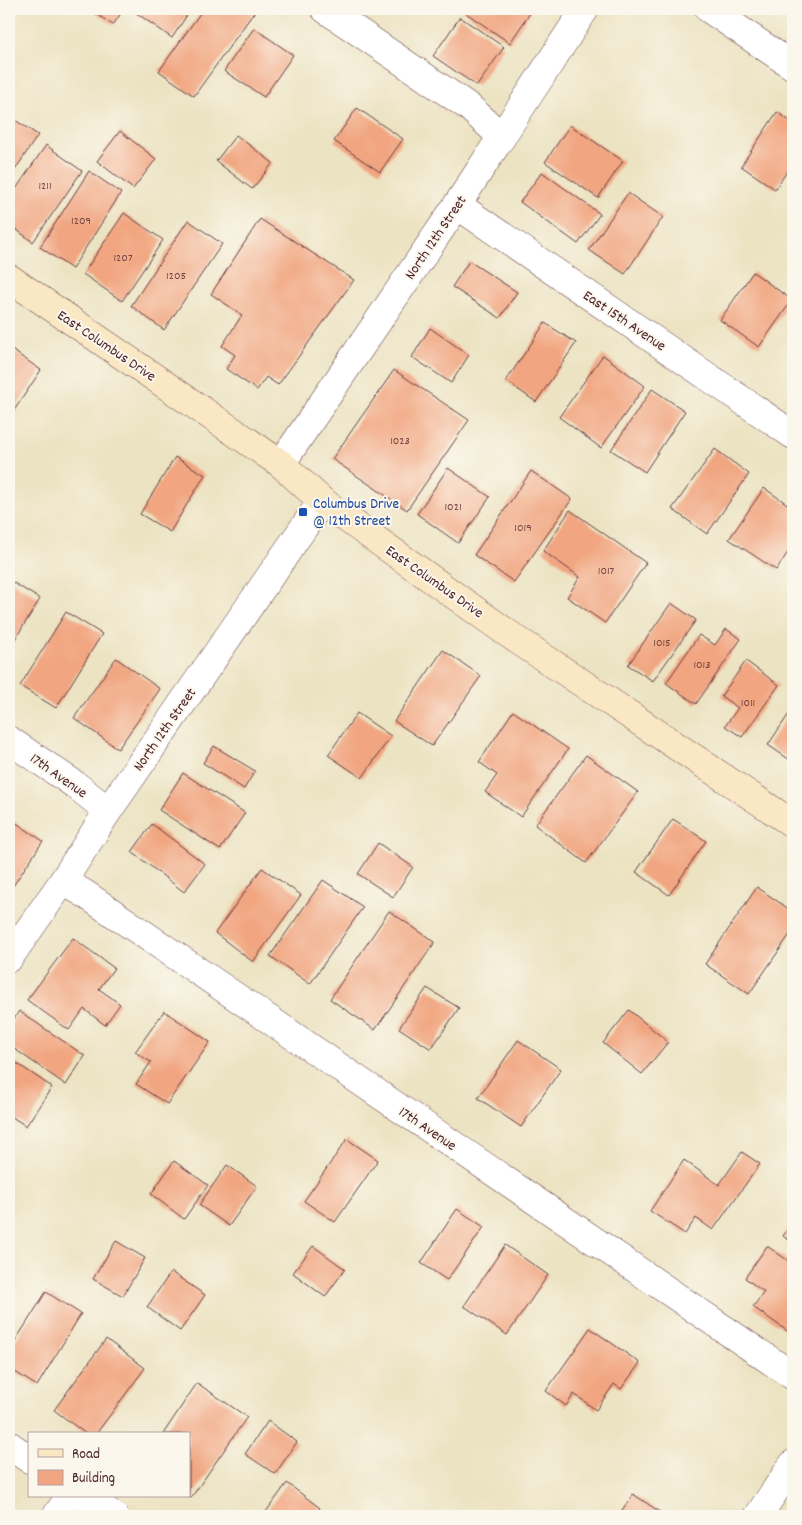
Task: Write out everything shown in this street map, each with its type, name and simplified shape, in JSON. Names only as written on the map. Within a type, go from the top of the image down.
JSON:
[{"type":"main road","name":"East Columbus Drive","points":[[9,278],[282,464],[322,501],[510,634],[793,824]]},
{"type":"street","points":[[325,9],[469,107],[502,137]]},
{"type":"street","name":"North 12th Street","points":[[282,464],[457,205],[586,9]]},
{"type":"street","points":[[709,9],[793,66]]},
{"type":"street","name":"East 15th Avenue","points":[[457,205],[793,435]]},
{"type":"street","name":"North 12th Street","points":[[9,958],[322,501]]},
{"type":"street","name":"17th Avenue","points":[[9,740],[77,786],[108,811]]},
{"type":"street","name":"17th Avenue","points":[[62,881],[85,894],[793,1376]]},
{"type":"street","points":[[9,1445],[28,1458]]},
{"type":"street","points":[[758,1516],[793,1464]]},
{"type":"street","points":[[56,1516],[69,1498]]},
{"type":"street","points":[[87,1498],[114,1516]]},
{"type":"building","points":[[89,9],[124,9],[113,25]]},
{"type":"building","points":[[138,9],[191,9],[172,38],[135,12]]},
{"type":"building","points":[[203,9],[251,9],[255,11],[194,96],[159,71]]},
{"type":"building","points":[[465,9],[532,10],[510,43],[463,11]]},
{"type":"building","points":[[460,17],[504,47],[477,86],[433,56]]},
{"type":"building","points":[[254,28],[293,55],[264,97],[224,71]]},
{"type":"building","points":[[357,108],[403,139],[380,172],[334,141]]},
{"type":"building","points":[[777,112],[793,123],[793,163],[775,189],[741,166]]},
{"type":"building","points":[[9,116],[38,135],[9,179]]},
{"type":"building","points":[[570,125],[623,161],[598,198],[545,162]]},
{"type":"building","points":[[120,131],[156,159],[133,189],[97,161]]},
{"type":"building","points":[[236,135],[273,163],[252,189],[216,161]]},
{"type":"building","points":[[46,145],[82,171],[33,242],[9,224],[9,199]]},
{"type":"building","points":[[89,171],[121,193],[72,269],[40,247]]},
{"type":"building","points":[[542,172],[600,214],[578,244],[520,202]]},
{"type":"building","points":[[628,193],[663,217],[625,274],[589,250]]},
{"type":"building","points":[[124,213],[163,240],[122,301],[83,274]]},
{"type":"building","points":[[260,219],[354,280],[278,385],[266,377],[257,390],[226,369],[235,355],[222,346],[242,315],[211,294]]},
{"type":"building","points":[[188,220],[222,244],[164,330],[131,306]]},
{"type":"building","points":[[469,261],[517,292],[500,318],[452,287]]},
{"type":"building","points":[[753,272],[792,300],[759,347],[720,320]]},
{"type":"building","points":[[545,323],[576,343],[536,402],[506,381]]},
{"type":"building","points":[[430,328],[469,355],[451,383],[412,357]]},
{"type":"building","points":[[9,348],[41,370],[9,418]]},
{"type":"building","points":[[603,355],[645,386],[601,448],[559,417]]},
{"type":"building","points":[[394,370],[469,420],[407,510],[332,459]]},
{"type":"building","points":[[652,389],[685,411],[645,472],[611,450]]},
{"type":"building","points":[[715,449],[749,474],[707,534],[672,509]]},
{"type":"building","points":[[175,457],[205,475],[170,532],[140,514]]},
{"type":"building","points":[[448,468],[490,497],[458,543],[417,514]]},
{"type":"building","points":[[531,471],[572,499],[514,582],[474,555]]},
{"type":"building","points":[[764,488],[793,508],[793,545],[776,570],[729,539]]},
{"type":"building","points":[[570,510],[646,563],[605,623],[567,597],[580,577],[543,551]]},
{"type":"building","points":[[9,580],[40,599],[9,649]]},
{"type":"building","points":[[671,603],[696,620],[653,681],[628,665]]},
{"type":"building","points":[[66,612],[102,634],[56,708],[20,686]]},
{"type":"building","points":[[726,629],[741,639],[696,704],[666,683],[699,635],[715,645]]},
{"type":"building","points":[[443,650],[481,676],[432,746],[394,721]]},
{"type":"building","points":[[116,658],[160,689],[118,749],[74,718]]},
{"type":"building","points":[[746,661],[779,685],[742,737],[725,726],[738,708],[721,696]]},
{"type":"building","points":[[793,708],[793,762],[768,745]]},
{"type":"building","points":[[513,711],[568,749],[521,817],[485,792],[497,775],[479,762]]},
{"type":"building","points":[[357,713],[391,736],[362,778],[328,755]]},
{"type":"building","points":[[214,746],[255,771],[244,789],[203,763]]},
{"type":"building","points":[[586,755],[638,792],[586,863],[535,825]]},
{"type":"building","points":[[183,773],[245,813],[220,850],[159,810]]},
{"type":"building","points":[[9,818],[43,841],[9,892]]},
{"type":"building","points":[[673,819],[706,841],[669,895],[636,872]]},
{"type":"building","points":[[152,824],[205,864],[184,892],[132,852]]},
{"type":"building","points":[[378,843],[413,867],[393,897],[358,874]]},
{"type":"building","points":[[262,868],[301,895],[253,962],[215,933]]},
{"type":"building","points":[[323,880],[363,907],[310,984],[270,956]]},
{"type":"building","points":[[757,887],[793,912],[793,930],[749,994],[705,964]]},
{"type":"building","points":[[389,911],[435,942],[375,1030],[330,999]]},
{"type":"building","points":[[73,938],[114,968],[99,989],[120,1004],[105,1025],[84,1009],[69,1030],[27,1000]]},
{"type":"building","points":[[427,988],[459,1008],[431,1049],[399,1028]]},
{"type":"building","points":[[629,1010],[668,1042],[642,1074],[603,1043]]},
{"type":"building","points":[[19,1011],[85,1056],[66,1085],[9,1045],[9,1027]]},
{"type":"building","points":[[164,1011],[210,1042],[167,1104],[136,1084],[151,1062],[135,1052]]},
{"type":"building","points":[[518,1040],[561,1069],[521,1127],[478,1098]]},
{"type":"building","points":[[9,1058],[52,1087],[26,1126],[9,1115]]},
{"type":"building","points":[[347,1139],[378,1160],[335,1222],[304,1201]]},
{"type":"building","points":[[742,1152],[760,1164],[713,1230],[696,1218],[685,1234],[650,1211],[684,1160],[719,1185]]},
{"type":"building","points":[[174,1161],[208,1185],[184,1219],[151,1194]]},
{"type":"building","points":[[227,1165],[257,1186],[229,1226],[199,1205]]},
{"type":"building","points":[[457,1209],[484,1227],[447,1280],[421,1263]]},
{"type":"building","points":[[793,1221],[793,1243],[783,1236]]},
{"type":"building","points":[[116,1241],[145,1258],[123,1296],[93,1279]]},
{"type":"building","points":[[505,1245],[548,1275],[507,1335],[464,1306]]},
{"type":"building","points":[[313,1246],[345,1269],[325,1297],[293,1273]]},
{"type":"building","points":[[767,1246],[793,1264],[793,1335],[753,1307],[764,1292],[745,1278]]},
{"type":"building","points":[[171,1272],[205,1295],[180,1331],[147,1307]]},
{"type":"building","points":[[46,1292],[81,1314],[37,1386],[9,1368],[9,1351]]},
{"type":"building","points":[[590,1328],[640,1363],[621,1389],[614,1384],[596,1410],[574,1394],[566,1406],[546,1391]]},
{"type":"building","points":[[106,1339],[145,1368],[97,1432],[83,1432],[54,1410]]},
{"type":"building","points":[[197,1383],[247,1417],[191,1498],[190,1432],[164,1432]]},
{"type":"building","points":[[268,1421],[297,1442],[275,1474],[245,1454]]},
{"type":"building","points":[[287,1483],[320,1508],[314,1516],[263,1516]]},
{"type":"building","points":[[633,1494],[666,1516],[618,1516]]},
{"type":"place","name":"Columbus Drive @ 12th Street","points":[[303,512]]}]
